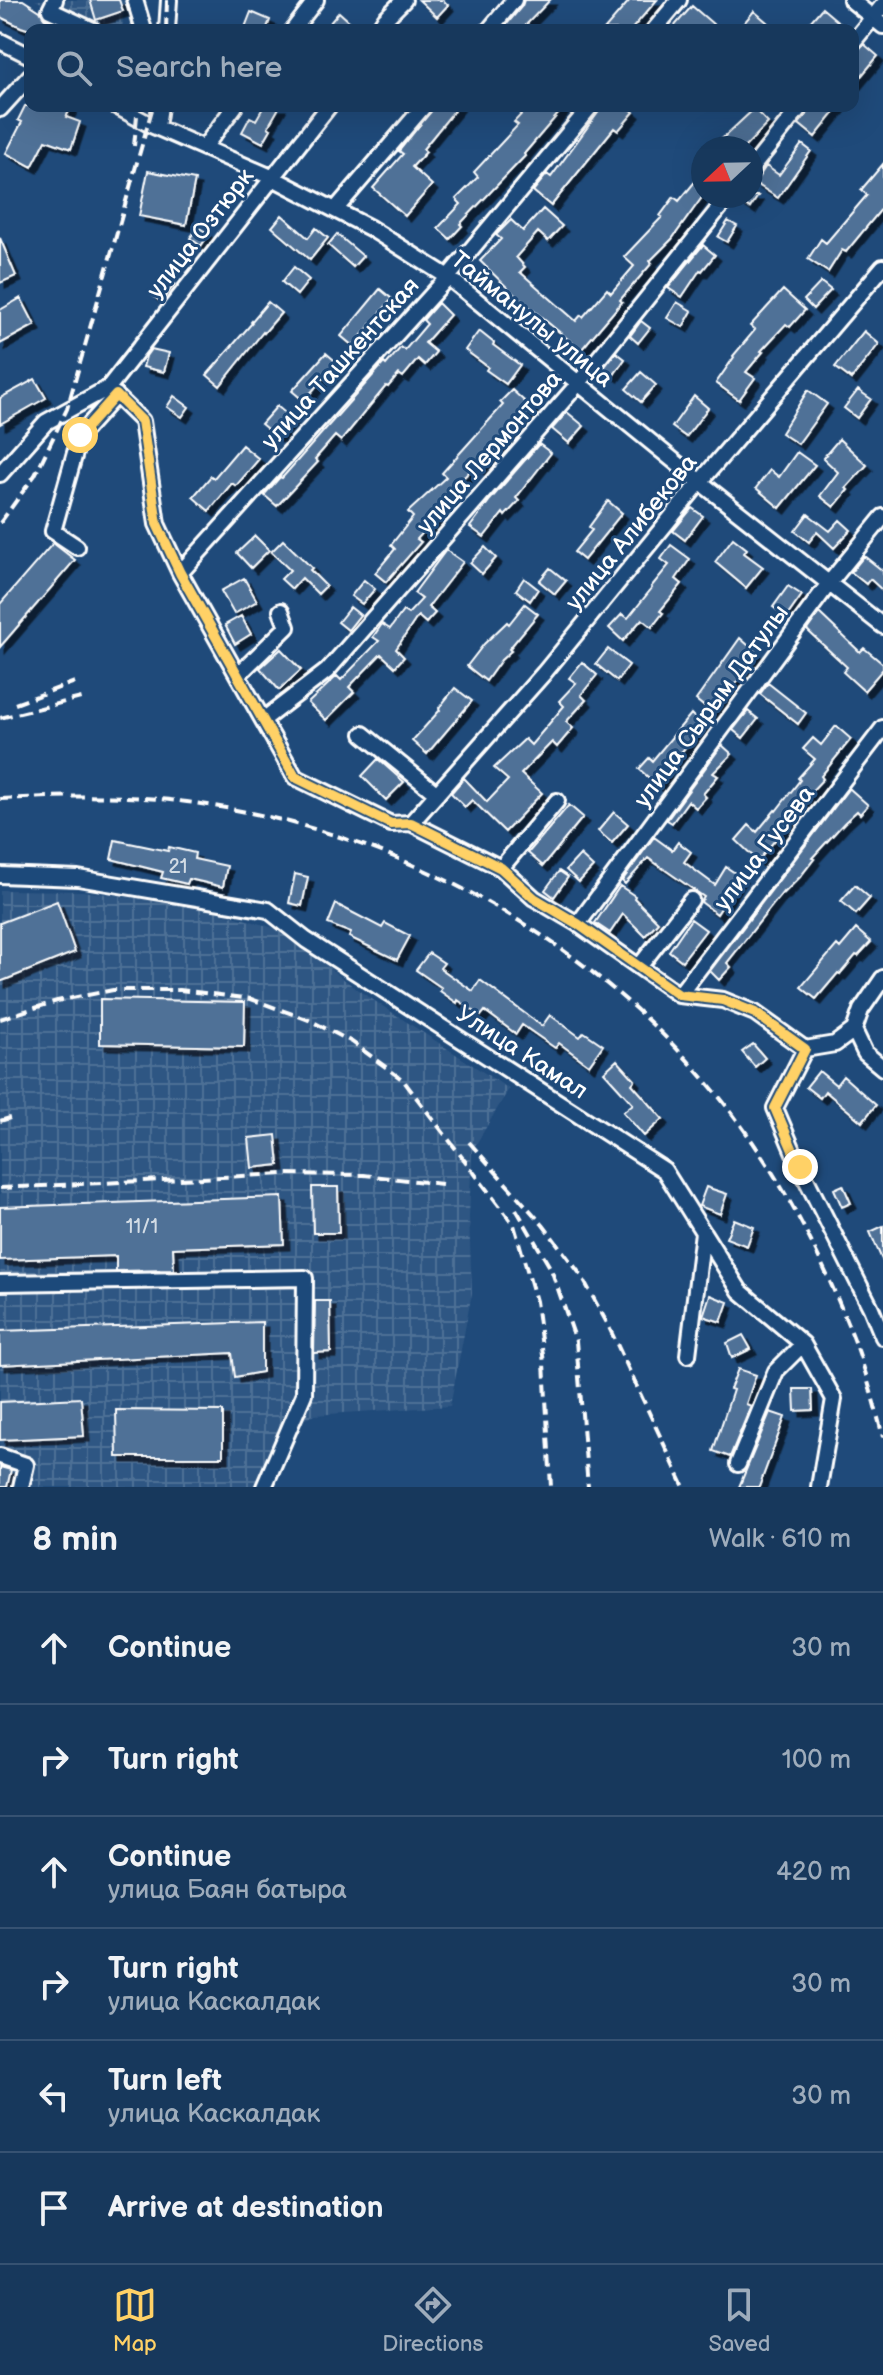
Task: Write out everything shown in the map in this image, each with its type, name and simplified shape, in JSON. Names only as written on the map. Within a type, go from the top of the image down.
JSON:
[{"type":"street","points":[[55,0],[50,10],[80,24]]},
{"type":"street","points":[[135,0],[142,24]]},
{"type":"street","points":[[167,24],[169,0]]},
{"type":"street","points":[[298,24],[316,0]]},
{"type":"street","points":[[382,24],[404,0]]},
{"type":"street","points":[[494,24],[514,0]]},
{"type":"street","points":[[659,24],[679,0]]},
{"type":"street","points":[[851,0],[878,22]]},
{"type":"street","points":[[859,37],[878,22],[883,5]]},
{"type":"street","points":[[0,41],[24,53]]},
{"type":"street","points":[[0,109],[24,83]]},
{"type":"street","points":[[205,146],[230,112]]},
{"type":"street","name":"улица Озтюрк","points":[[77,547],[53,531],[80,435],[271,177],[324,112]]},
{"type":"street","points":[[335,210],[419,112]]},
{"type":"street","name":"улица Ташкентская","points":[[180,573],[448,277],[586,112]]},
{"type":"street","points":[[763,154],[796,112]]},
{"type":"street","name":"Тайманулы улица","points":[[150,118],[370,228],[448,277],[883,626]]},
{"type":"street","name":"улица Лермонтова","points":[[263,720],[327,671],[578,384],[719,208]]},
{"type":"street","name":"улица Алибекова","points":[[411,823],[544,673],[700,482],[883,267]]},
{"type":"street","points":[[0,474],[46,422],[112,391],[142,421],[157,524],[180,573],[295,777],[391,824],[411,823],[501,868],[534,898],[578,924],[679,995],[723,1000],[755,1013],[805,1049],[835,1044],[854,1030],[861,1010],[883,978]]},
{"type":"street","name":"улица Сырым Датулы","points":[[578,924],[830,582],[883,517]]},
{"type":"street","points":[[238,675],[287,627],[281,611]]},
{"type":"street","name":"улица Гусева","points":[[679,995],[883,728]]},
{"type":"street","points":[[363,734],[437,794]]},
{"type":"street","points":[[501,868],[557,801]]},
{"type":"street","name":"Улица Камал","points":[[0,875],[78,878],[268,910],[306,940],[664,1170],[740,1291],[803,1344],[834,1399],[819,1487]]},
{"type":"street","points":[[639,967],[691,900]]},
{"type":"street","points":[[854,1030],[865,1053],[883,1068]]},
{"type":"street","points":[[805,1049],[775,1108],[800,1167],[883,1337]]},
{"type":"street","points":[[688,1355],[703,1232]]},
{"type":"street","points":[[0,1283],[305,1278],[304,1394],[264,1487]]},
{"type":"street","points":[[738,1464],[776,1371],[803,1344]]},
{"type":"street","points":[[0,1456],[26,1465],[21,1487]]},
{"type":"shaded area","points":[[35,0],[125,0],[123,24],[89,24]]},
{"type":"shaded area","points":[[0,890],[83,891],[167,902],[223,913],[278,929],[358,990],[509,1089],[472,1151],[469,1217],[472,1293],[450,1406],[314,1415],[280,1431],[256,1487],[0,1487]]},
{"type":"building","points":[[0,0],[23,0],[56,24],[24,24],[24,28],[0,17]]},
{"type":"building","points":[[90,0],[119,0],[123,11],[96,20]]},
{"type":"building","points":[[419,0],[443,0],[448,5],[437,17]]},
{"type":"building","points":[[524,0],[550,0],[527,24],[507,24]]},
{"type":"building","points":[[630,0],[657,0],[636,24],[609,24]]},
{"type":"building","points":[[692,6],[713,24],[676,24]]},
{"type":"building","points":[[822,8],[841,24],[808,24]]},
{"type":"building","points":[[754,11],[768,23],[767,24],[743,24]]},
{"type":"building","points":[[251,12],[270,20],[268,24],[246,24]]},
{"type":"building","points":[[339,12],[350,22],[348,24],[329,24]]},
{"type":"building","points":[[864,44],[878,56],[859,79],[859,49]]},
{"type":"building","points":[[24,108],[24,112],[69,112],[66,117],[80,122],[71,149],[46,140],[32,167],[6,153],[22,122],[18,120]]},
{"type":"building","points":[[261,112],[277,112],[263,143],[242,132],[250,117],[256,120]]},
{"type":"building","points":[[430,112],[453,112],[412,167],[432,185],[405,216],[373,188],[403,154],[399,151]]},
{"type":"building","points":[[523,112],[560,112],[525,156],[460,224],[462,226],[450,239],[438,228],[461,204],[456,199],[478,177],[474,172],[518,125],[514,122]]},
{"type":"building","points":[[599,112],[634,112],[618,131],[614,128],[551,206],[533,191],[547,174],[551,177]]},
{"type":"building","points":[[751,112],[757,112],[768,123],[756,136],[725,136]]},
{"type":"building","points":[[808,112],[835,112],[815,137],[799,124]]},
{"type":"building","points":[[802,144],[811,151],[778,198],[763,188],[763,171],[766,166],[779,175]]},
{"type":"building","points":[[883,164],[883,207],[846,252],[842,250],[828,272],[808,259],[821,239],[826,243],[867,195],[861,190]]},
{"type":"building","points":[[148,171],[195,180],[186,225],[139,216]]},
{"type":"building","points":[[691,186],[691,208],[694,208],[581,350],[516,296],[480,261],[501,239],[496,235],[511,220],[523,231],[543,209],[562,226],[548,241],[538,232],[516,257],[525,267],[520,272],[576,321],[607,289],[611,293],[634,266],[624,257],[662,217],[674,197],[679,201]]},
{"type":"building","points":[[282,215],[308,238],[316,228],[328,238],[310,260],[272,227]]},
{"type":"building","points":[[728,221],[737,226],[727,242],[718,237]]},
{"type":"building","points":[[198,227],[209,234],[201,246],[190,238]]},
{"type":"building","points":[[337,234],[363,256],[353,267],[328,245]]},
{"type":"building","points":[[0,238],[16,276],[0,283]]},
{"type":"building","points":[[703,245],[715,255],[700,270],[682,297],[668,288]]},
{"type":"building","points":[[294,267],[309,280],[297,295],[282,282]]},
{"type":"building","points":[[165,276],[175,284],[161,302],[151,294]]},
{"type":"building","points":[[821,282],[831,290],[813,309],[804,300]]},
{"type":"building","points":[[380,289],[392,299],[353,346],[341,336]]},
{"type":"building","points":[[783,290],[805,310],[790,327],[786,324],[761,351],[746,372],[755,378],[739,400],[716,383],[755,330],[750,326]]},
{"type":"building","points":[[21,298],[35,325],[0,344],[0,310]]},
{"type":"building","points":[[268,302],[281,313],[220,386],[207,375]]},
{"type":"building","points":[[677,302],[692,311],[683,327],[667,318]]},
{"type":"building","points":[[438,303],[450,315],[425,343],[436,352],[425,365],[418,359],[403,377],[399,374],[386,386],[341,441],[335,436],[315,459],[318,462],[277,506],[264,495],[384,363],[386,365],[401,347],[405,350],[427,324],[423,320]]},
{"type":"building","points":[[641,321],[650,328],[638,343],[630,336]]},
{"type":"building","points":[[479,331],[520,365],[506,384],[465,350]]},
{"type":"building","points":[[864,331],[879,344],[851,379],[835,367]]},
{"type":"building","points":[[151,349],[169,353],[164,372],[143,367]]},
{"type":"building","points":[[616,352],[625,359],[613,376],[603,369]]},
{"type":"building","points":[[326,353],[340,365],[327,380],[324,377],[304,401],[292,391]]},
{"type":"building","points":[[641,372],[656,385],[641,402],[626,389]]},
{"type":"building","points":[[35,379],[46,398],[0,424],[0,398]]},
{"type":"building","points":[[512,390],[533,409],[479,469],[475,466],[450,491],[454,495],[433,516],[436,519],[417,539],[421,542],[386,582],[375,573],[395,549],[391,545],[413,517],[408,512],[446,477],[442,473],[503,405],[500,402]]},
{"type":"building","points":[[808,390],[827,404],[798,444],[781,433]]},
{"type":"building","points":[[858,390],[871,399],[857,418],[844,408]]},
{"type":"building","points":[[174,396],[189,407],[182,417],[167,407]]},
{"type":"building","points":[[694,396],[708,408],[686,437],[672,427]]},
{"type":"building","points":[[277,406],[292,419],[277,437],[261,424]]},
{"type":"building","points":[[567,412],[584,426],[569,443],[552,429]]},
{"type":"building","points":[[839,439],[867,465],[834,507],[820,496],[838,472],[823,458]]},
{"type":"building","points":[[539,444],[551,453],[516,498],[519,501],[505,516],[503,513],[484,537],[470,527]]},
{"type":"building","points":[[242,445],[259,459],[236,486],[232,483],[209,511],[193,497]]},
{"type":"building","points":[[797,452],[815,465],[780,508],[756,488],[770,470],[779,477]]},
{"type":"building","points":[[608,501],[622,513],[584,560],[574,552],[592,530],[589,527]]},
{"type":"building","points":[[692,508],[703,516],[685,540],[673,531]]},
{"type":"building","points":[[808,514],[830,531],[840,520],[851,530],[834,548],[817,532],[809,542],[795,531]]},
{"type":"building","points":[[255,536],[269,550],[251,568],[237,553]]},
{"type":"building","points":[[733,538],[747,549],[744,553],[763,567],[746,588],[715,562]]},
{"type":"building","points":[[283,540],[326,586],[318,594],[302,578],[292,589],[281,579],[290,570],[271,552]]},
{"type":"building","points":[[53,543],[75,560],[0,647],[0,604]]},
{"type":"building","points":[[671,545],[690,559],[676,579],[682,584],[660,611],[663,613],[652,627],[642,619],[623,641],[609,628],[622,614],[628,618],[652,588],[669,565],[661,559]]},
{"type":"building","points":[[485,547],[496,558],[482,574],[470,563]]},
{"type":"building","points":[[446,550],[463,562],[428,607],[435,613],[426,623],[418,616],[396,649],[404,657],[395,667],[381,654],[349,687],[354,692],[326,720],[308,703],[337,676],[341,680],[379,641],[373,637],[382,624],[390,629],[403,611],[408,614],[422,599],[414,593]]},
{"type":"building","points":[[864,556],[883,571],[883,591],[870,579],[866,584],[851,572]]},
{"type":"building","points":[[550,568],[566,581],[555,594],[539,581]]},
{"type":"building","points":[[244,578],[257,601],[234,614],[221,591]]},
{"type":"building","points":[[524,578],[538,589],[530,601],[516,590]]},
{"type":"building","points":[[364,580],[375,589],[362,604],[351,596]]},
{"type":"building","points":[[788,586],[802,595],[788,615],[784,615],[773,607]]},
{"type":"building","points":[[525,604],[538,614],[486,681],[467,666],[484,644],[507,622],[509,624]]},
{"type":"building","points":[[350,607],[360,615],[348,630],[338,622]]},
{"type":"building","points":[[819,613],[860,652],[864,648],[883,664],[883,669],[864,691],[843,672],[847,667],[807,630]]},
{"type":"building","points":[[241,616],[251,634],[235,644],[225,625]]},
{"type":"building","points":[[740,638],[757,653],[712,713],[696,700]]},
{"type":"building","points":[[281,649],[301,670],[279,690],[260,668]]},
{"type":"building","points":[[608,649],[629,665],[617,681],[596,664]]},
{"type":"building","points":[[582,662],[597,675],[581,695],[586,700],[566,722],[573,728],[557,747],[552,742],[521,774],[542,793],[505,832],[472,800],[465,807],[451,793],[464,778],[487,802],[508,780],[494,768],[525,739],[531,745],[564,706],[559,701],[576,683],[569,678]]},
{"type":"building","points":[[768,683],[806,713],[798,724],[760,694]]},
{"type":"building","points":[[455,688],[472,701],[427,754],[412,741]]},
{"type":"building","points":[[748,711],[758,719],[743,738],[733,730]]},
{"type":"building","points":[[691,714],[703,726],[665,772],[668,775],[658,786],[639,769],[649,758],[652,761]]},
{"type":"building","points":[[836,726],[851,739],[821,776],[823,779],[808,795],[810,797],[758,861],[736,840],[749,825],[757,832],[776,811],[815,759],[803,749],[813,738],[821,745]]},
{"type":"building","points":[[722,745],[732,754],[713,773],[718,776],[703,794],[706,797],[696,808],[688,801],[672,823],[667,820]]},
{"type":"building","points":[[378,759],[404,782],[386,800],[362,776]]},
{"type":"building","points":[[849,788],[868,805],[844,823],[812,858],[800,877],[783,892],[727,963],[731,967],[719,980],[710,971]]},
{"type":"building","points":[[569,805],[583,817],[543,866],[528,853]]},
{"type":"building","points":[[614,812],[628,824],[612,843],[598,831]]},
{"type":"building","points":[[654,837],[672,850],[678,842],[691,852],[684,862],[715,885],[726,867],[741,877],[717,914],[701,902],[704,897],[648,858],[625,884],[622,881]]},
{"type":"building","points":[[115,840],[195,853],[194,859],[227,866],[223,887],[189,879],[187,884],[161,878],[163,872],[111,859]]},
{"type":"building","points":[[580,855],[593,867],[579,882],[566,870]]},
{"type":"building","points":[[559,871],[568,877],[554,897],[545,890]]},
{"type":"building","points":[[295,874],[308,877],[302,906],[289,903]]},
{"type":"building","points":[[855,885],[870,898],[856,914],[841,901]]},
{"type":"building","points":[[620,886],[635,896],[658,922],[645,936],[623,914],[610,933],[595,923]]},
{"type":"building","points":[[57,901],[75,952],[0,982],[0,923]]},
{"type":"building","points":[[336,904],[382,928],[385,923],[410,936],[397,960],[349,937],[351,933],[328,924]]},
{"type":"building","points":[[691,919],[706,930],[682,961],[669,951]]},
{"type":"building","points":[[856,929],[871,942],[816,999],[801,987],[837,945],[840,948]]},
{"type":"building","points":[[429,953],[444,963],[440,968],[473,991],[480,980],[542,1026],[550,1015],[580,1037],[584,1032],[603,1045],[589,1065],[559,1043],[555,1048],[522,1025],[516,1034],[485,1011],[481,1016],[440,991],[442,988],[416,970]]},
{"type":"building","points":[[100,999],[245,1002],[244,1047],[100,1044]]},
{"type":"building","points":[[753,1044],[765,1058],[755,1067],[742,1052]]},
{"type":"building","points":[[617,1060],[635,1080],[632,1084],[663,1119],[644,1136],[623,1112],[633,1104],[604,1072]]},
{"type":"building","points":[[819,1071],[836,1085],[843,1076],[876,1105],[862,1122],[825,1091],[820,1098],[806,1087]]},
{"type":"building","points":[[276,1135],[279,1165],[252,1168],[249,1138]]},
{"type":"building","points":[[843,1185],[851,1203],[842,1207],[834,1189]]},
{"type":"building","points":[[312,1187],[338,1187],[339,1233],[313,1233]]},
{"type":"building","points":[[706,1187],[727,1194],[720,1214],[699,1206]]},
{"type":"building","points":[[282,1197],[284,1244],[173,1248],[174,1270],[116,1271],[116,1256],[0,1260],[0,1207]]},
{"type":"building","points":[[734,1219],[754,1227],[747,1246],[726,1238]]},
{"type":"building","points":[[883,1226],[883,1262],[870,1232]]},
{"type":"building","points":[[710,1295],[728,1302],[721,1322],[703,1316]]},
{"type":"building","points":[[315,1301],[330,1301],[331,1352],[314,1353]]},
{"type":"building","points":[[262,1322],[262,1372],[235,1377],[232,1353],[0,1365],[0,1331]]},
{"type":"building","points":[[743,1335],[751,1349],[732,1358],[727,1343]]},
{"type":"building","points":[[738,1369],[756,1375],[746,1404],[751,1406],[730,1457],[713,1451]]},
{"type":"building","points":[[794,1389],[812,1389],[813,1410],[795,1411]]},
{"type":"building","points":[[81,1398],[84,1436],[0,1440],[0,1402]]},
{"type":"building","points":[[116,1410],[223,1411],[223,1457],[117,1457]]},
{"type":"building","points":[[770,1412],[785,1417],[759,1487],[739,1487]]},
{"type":"building","points":[[0,1467],[11,1470],[7,1487],[0,1487]]},
{"type":"railway","points":[[126,0],[132,24]]},
{"type":"railway","points":[[166,24],[167,0]]},
{"type":"railway","points":[[134,146],[137,112]]},
{"type":"railway","points":[[0,523],[35,475],[67,409],[151,112]]},
{"type":"railway","points":[[15,704],[75,682]]},
{"type":"railway","points":[[0,718],[85,697]]},
{"type":"railway","points":[[0,799],[140,798],[187,802],[263,816],[336,836],[408,863],[476,896],[541,935],[602,980],[659,1031],[711,1087],[752,1141],[805,1229],[834,1291],[858,1350],[883,1437]]},
{"type":"railway","points":[[0,1019],[57,1001],[113,990],[180,990],[251,999],[309,1020],[352,1042],[403,1080],[514,1225],[536,1301],[544,1363],[551,1487]]},
{"type":"railway","points":[[0,1121],[10,1118]]},
{"type":"railway","points":[[469,1142],[543,1225],[581,1275],[607,1323],[684,1487]]},
{"type":"railway","points":[[0,1188],[283,1174],[364,1175],[442,1184]]},
{"type":"railway","points":[[516,1209],[551,1269],[576,1341],[588,1487]]},
{"type":"route","points":[[80,435],[116,395],[142,421],[157,524],[180,573],[295,777],[391,824],[411,823],[501,868],[534,898],[578,924],[679,995],[723,1000],[755,1013],[805,1049],[775,1108],[800,1167]]}]
